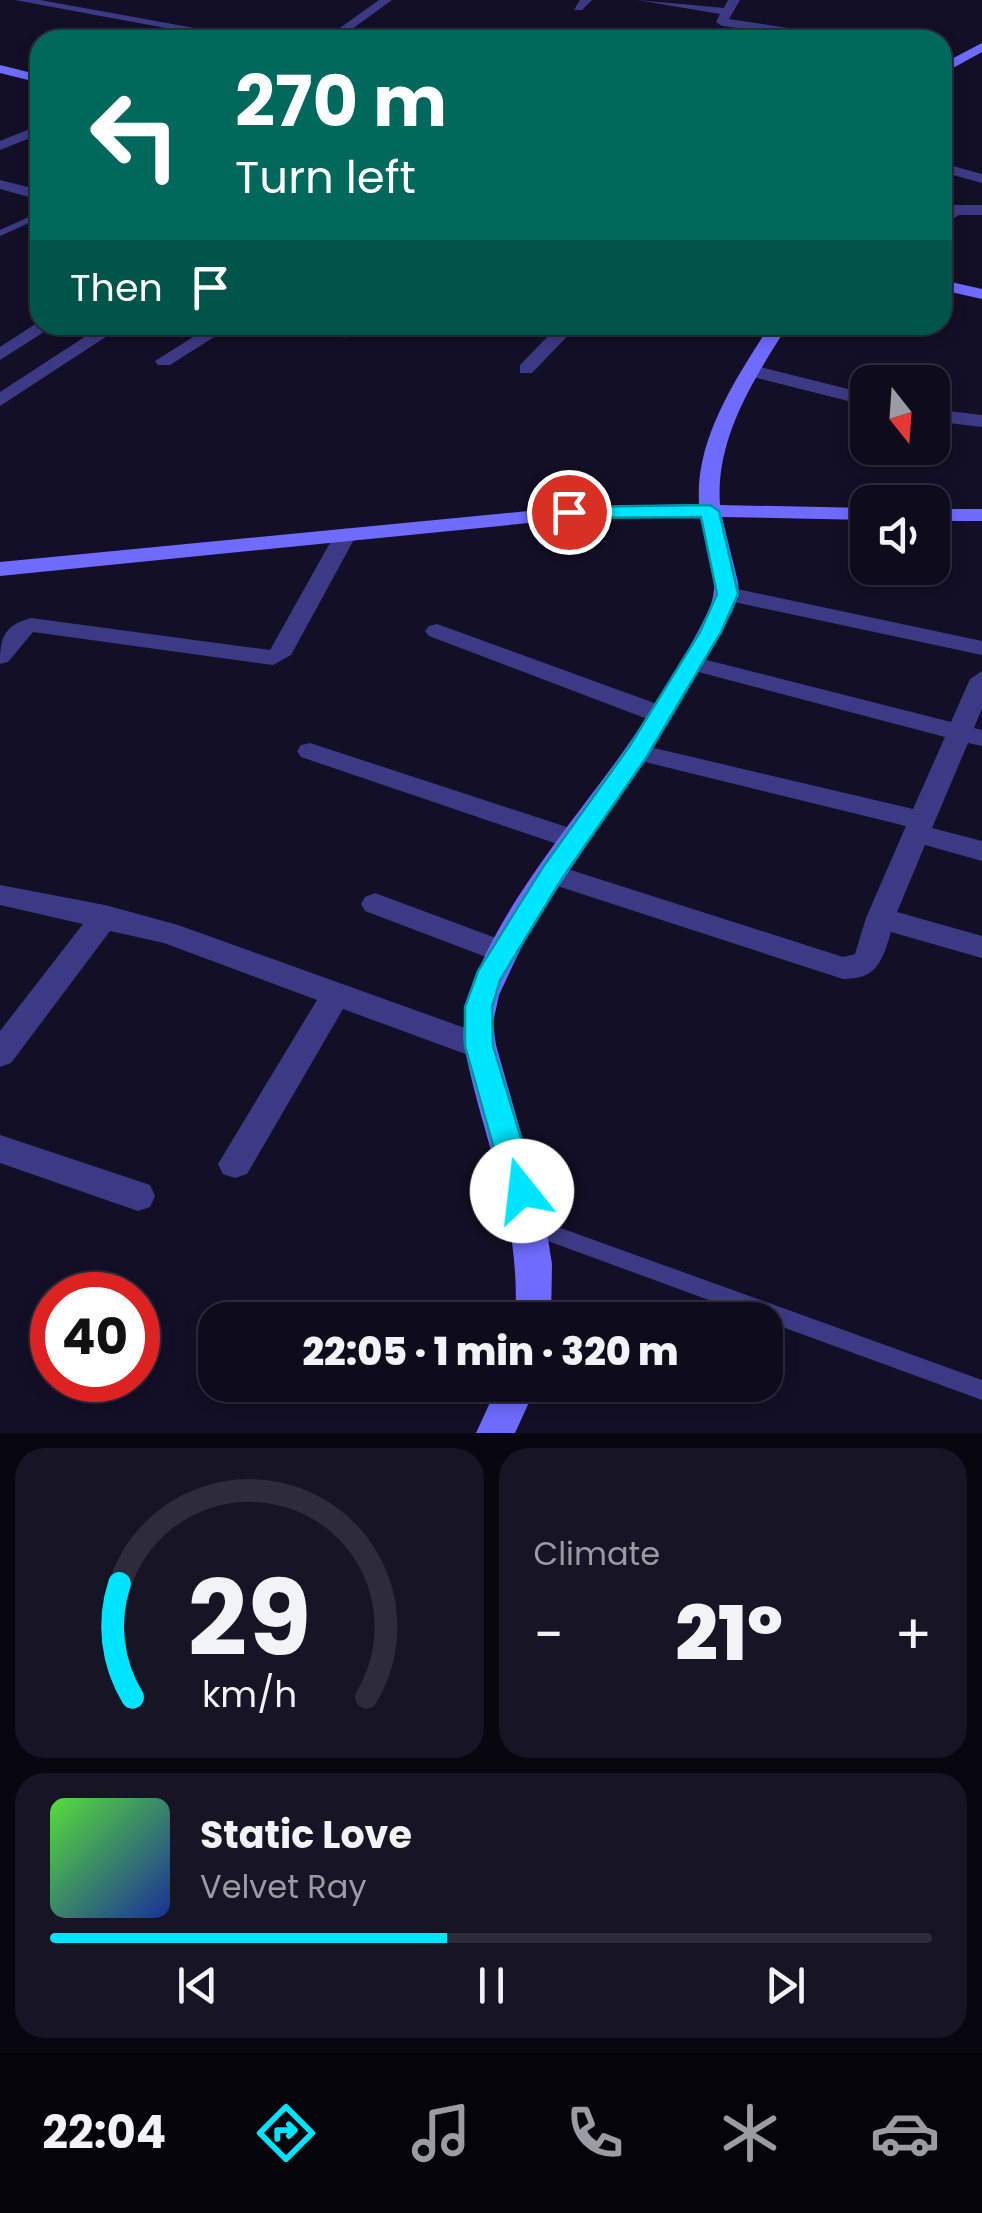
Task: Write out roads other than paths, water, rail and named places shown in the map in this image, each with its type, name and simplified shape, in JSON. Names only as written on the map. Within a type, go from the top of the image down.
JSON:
[{"type":"street","points":[[21,0],[189,30]]},
{"type":"street","points":[[67,8],[82,0]]},
{"type":"street","points":[[343,30],[386,0]]},
{"type":"street","points":[[643,0],[731,6],[722,22],[786,30]]},
{"type":"street","points":[[952,50],[982,33]]},
{"type":"street","points":[[952,64],[982,46]]},
{"type":"street","points":[[0,72],[30,80]]},
{"type":"street","points":[[0,146],[30,133]]},
{"type":"street","points":[[952,171],[982,179]]},
{"type":"street","points":[[0,184],[30,192]]},
{"type":"street","points":[[952,212],[982,210]]},
{"type":"street","points":[[952,288],[982,298]]},
{"type":"street","points":[[952,294],[982,298]]},
{"type":"street","points":[[0,355],[31,335]]},
{"type":"street","points":[[0,400],[99,335]]},
{"type":"street","points":[[164,362],[208,335]]},
{"type":"street","points":[[526,369],[559,335]]},
{"type":"street","points":[[534,1302],[532,1227],[479,1046],[478,1007],[502,952],[637,752],[728,594],[710,511],[709,475],[716,447],[773,335]]},
{"type":"street","points":[[752,371],[850,396]]},
{"type":"street","points":[[950,418],[982,422]]},
{"type":"street","points":[[0,568],[569,512],[850,514]]},
{"type":"street","points":[[950,515],[982,516]]},
{"type":"street","points":[[0,657],[20,629],[31,625],[273,658],[346,534]]},
{"type":"street","points":[[728,594],[982,648]]},
{"type":"street","points":[[436,631],[659,714]]},
{"type":"street","points":[[691,663],[971,735]]},
{"type":"street","points":[[552,874],[843,968],[865,965],[880,918],[919,827],[971,735],[982,679]]},
{"type":"street","points":[[310,750],[575,840]]},
{"type":"street","points":[[637,752],[919,827],[982,851]]},
{"type":"street","points":[[0,895],[168,933],[479,1046]]},
{"type":"street","points":[[375,904],[502,952]]},
{"type":"street","points":[[0,1054],[105,916]]},
{"type":"street","points":[[880,918],[982,947]]},
{"type":"street","points":[[235,1164],[336,996]]},
{"type":"street","points":[[0,1150],[138,1196]]},
{"type":"street","points":[[495,1433],[510,1402]]},
{"type":"lane","points":[[0,233],[30,220]]},
{"type":"lane","points":[[532,1227],[982,1390]]}]
